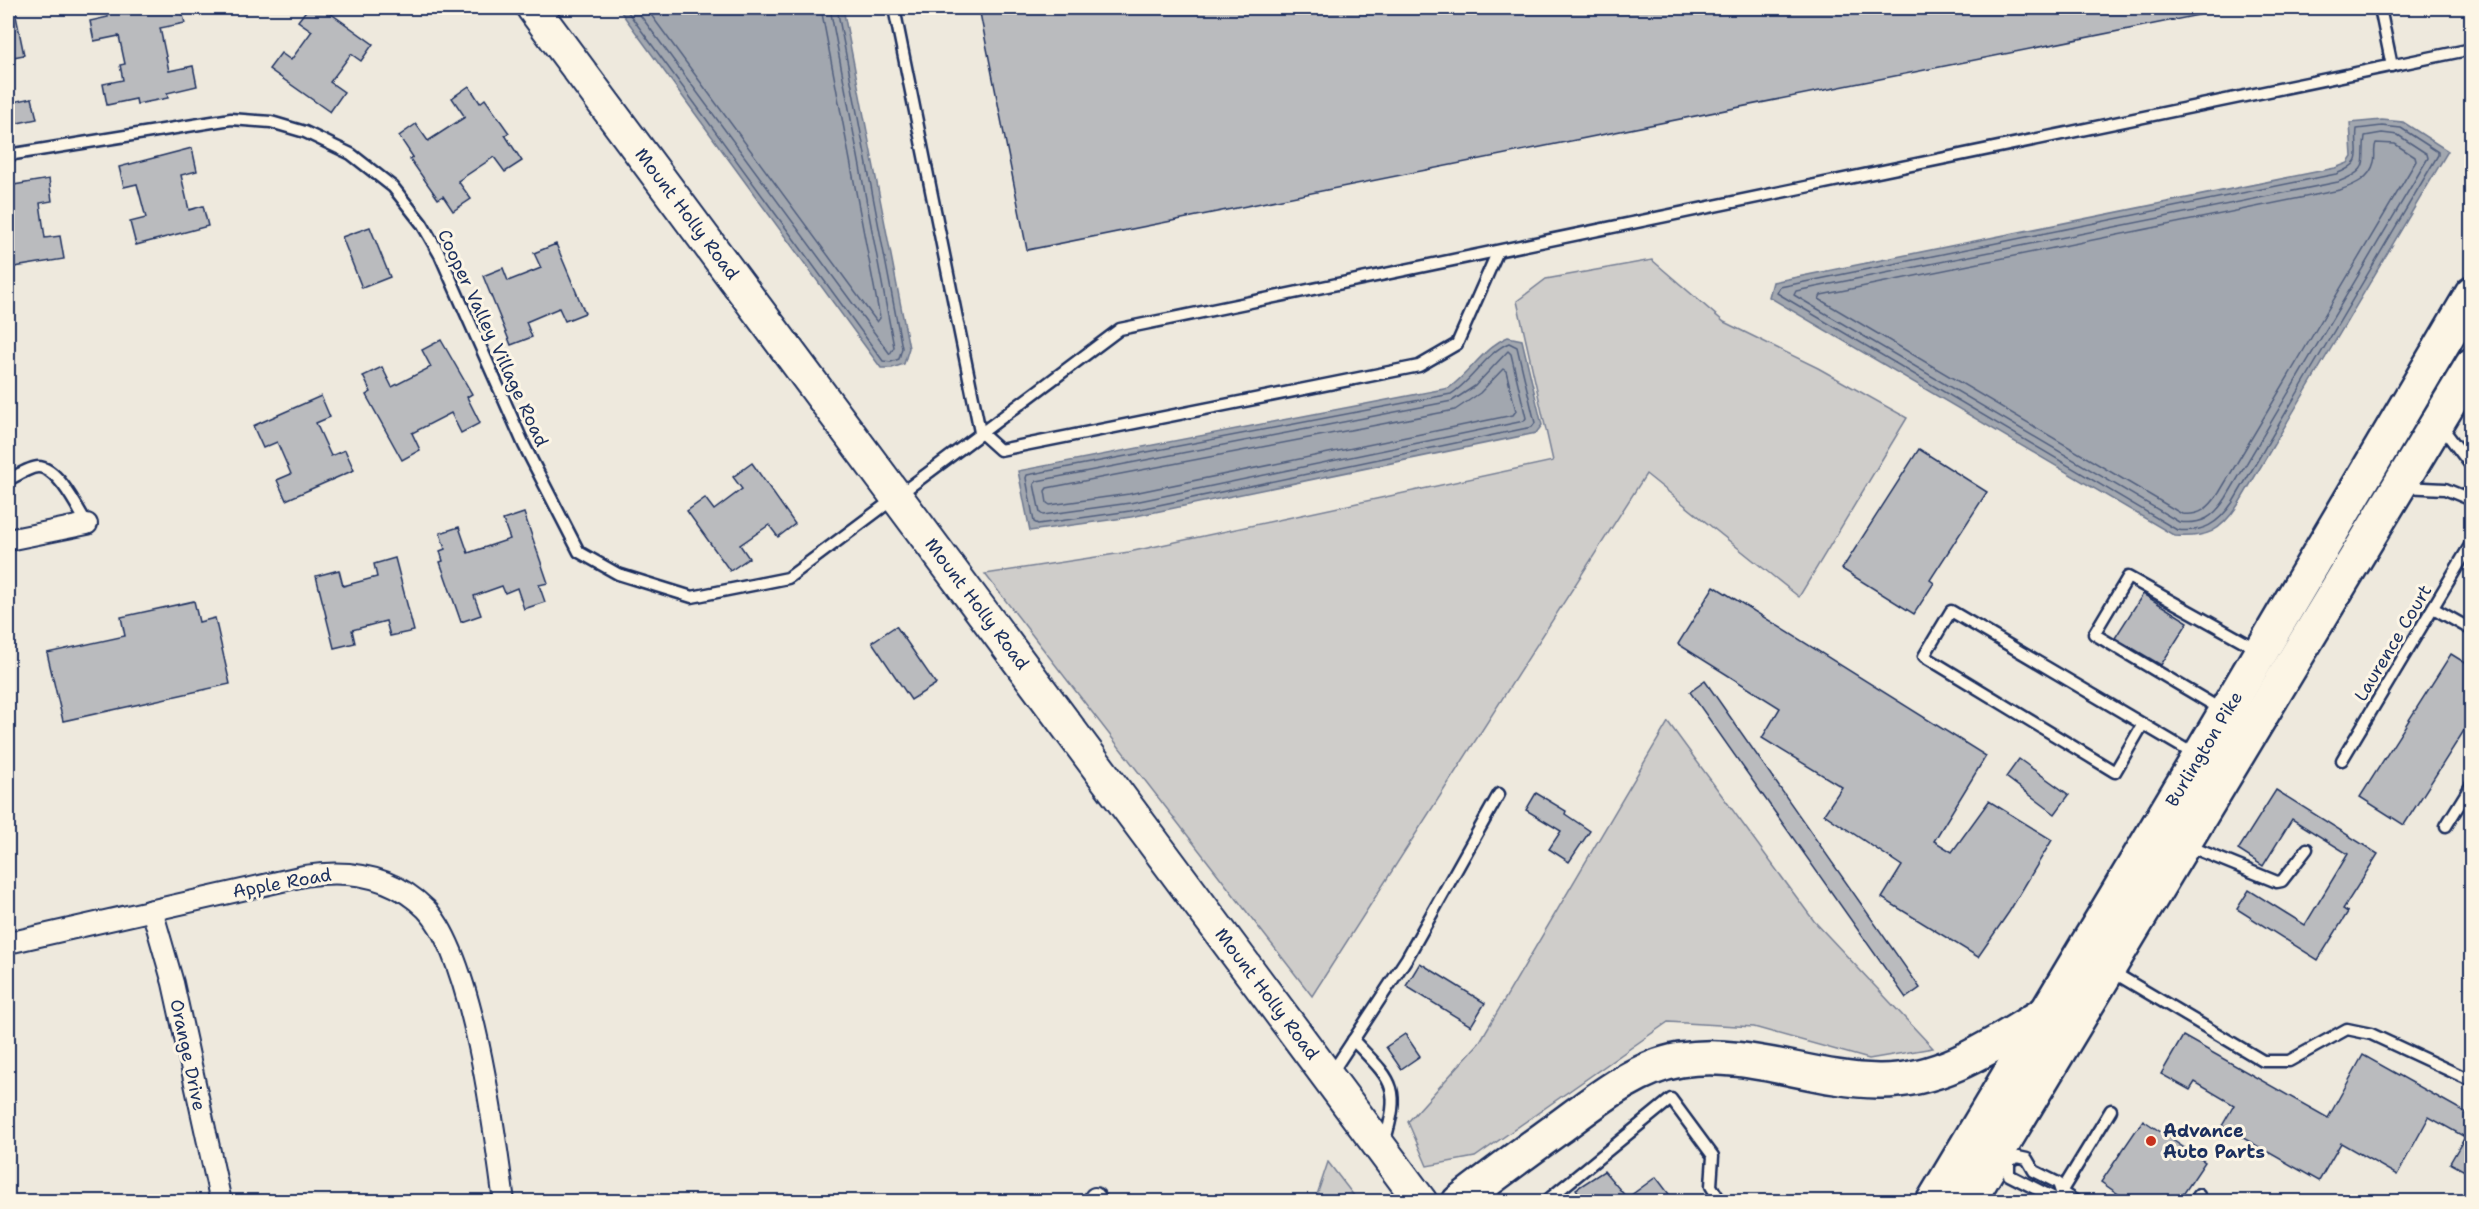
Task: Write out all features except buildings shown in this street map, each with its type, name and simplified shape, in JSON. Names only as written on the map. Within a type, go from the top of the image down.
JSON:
[{"type":"highway","name":"Burlington Pike","points":[[1933,1202],[2048,1012],[2472,294]]},
{"type":"highway","name":"Burlington Pike","points":[[1968,1202],[2003,1158],[2108,969],[2472,365]]},
{"type":"highway","points":[[1459,1202],[1620,1085],[1649,1071],[1678,1061],[1708,1057],[1878,1081],[1914,1078],[1950,1068],[2048,1012]]},
{"type":"main road","name":"Mount Holly Road","points":[[533,8],[1421,1202]]},
{"type":"street","points":[[8,540],[87,524]]},
{"type":"street","name":"Apple Road","points":[[8,943],[271,882],[327,872],[371,876],[410,896],[440,926],[457,968],[483,1073],[504,1202]]},
{"type":"street","name":"Orange Drive","points":[[152,910],[171,974],[221,1202]]},
{"type":"lane","points":[[894,8],[980,432],[1000,450],[1419,366],[1457,344],[1497,253]]},
{"type":"lane","points":[[2380,8],[2392,66]]},
{"type":"lane","name":"Cooper Valley Village Road","points":[[8,155],[231,119],[271,122],[305,132],[351,154],[393,187],[422,224],[440,255],[545,490],[579,552],[618,574],[692,597],[788,578],[1119,329],[1497,253],[2472,49]]},
{"type":"lane","points":[[2438,421],[2472,467]]},
{"type":"lane","points":[[8,480],[37,466],[48,469],[66,488],[87,524]]},
{"type":"lane","points":[[2397,488],[2445,489],[2472,500]]},
{"type":"lane","name":"Laurence Court","points":[[2342,760],[2472,542]]},
{"type":"lane","points":[[2226,712],[2094,633],[2128,577],[2262,651]]},
{"type":"lane","points":[[2433,608],[2472,630]]},
{"type":"lane","points":[[2143,724],[2115,772],[1924,656],[1951,611],[2143,724],[2199,757]]},
{"type":"lane","points":[[2446,826],[2472,784]]},
{"type":"lane","points":[[1329,1077],[1407,958],[1499,794]]},
{"type":"lane","points":[[2183,843],[2250,873],[2277,882],[2282,882],[2307,849]]},
{"type":"lane","points":[[2108,969],[2263,1061],[2289,1061],[2347,1029],[2371,1034],[2472,1081]]},
{"type":"lane","points":[[1353,1040],[1385,1074],[1393,1091],[1393,1114],[1382,1149]]},
{"type":"lane","points":[[1545,1202],[1671,1099],[1713,1156],[1711,1186],[1721,1202]]},
{"type":"lane","points":[[2061,1197],[2111,1110]]},
{"type":"lane","points":[[2061,1197],[2058,1183],[2034,1171],[2027,1159],[2003,1158],[2009,1175],[2061,1197],[2077,1202]]},
{"type":"shaded area","points":[[1652,260],[1724,322],[1818,368],[1907,418],[1799,597],[1646,474],[1312,996],[985,574],[1129,552],[1553,461],[1517,301],[1546,279]]},
{"type":"shaded area","points":[[1668,722],[1814,921],[1933,1048],[1869,1059],[1754,1027],[1668,1022],[1475,1157],[1427,1166],[1408,1122],[1479,1043]]},
{"type":"shaded area","points":[[1328,1162],[1358,1201],[1315,1201]]},
{"type":"water","points":[[618,8],[843,8],[909,348],[904,364],[892,368],[881,368]]},
{"type":"water","points":[[2382,120],[2403,122],[2448,151],[2238,505],[2225,522],[2204,534],[2175,536],[1769,297],[1773,282],[2335,168],[2348,163],[2352,157],[2350,123]]},
{"type":"water","points":[[1508,337],[1522,340],[1542,425],[1536,433],[1131,517],[1030,531],[1018,471],[1449,388],[1485,353]]},
{"type":"place","name":"Advance Auto Parts","points":[[2151,1141]]}]
